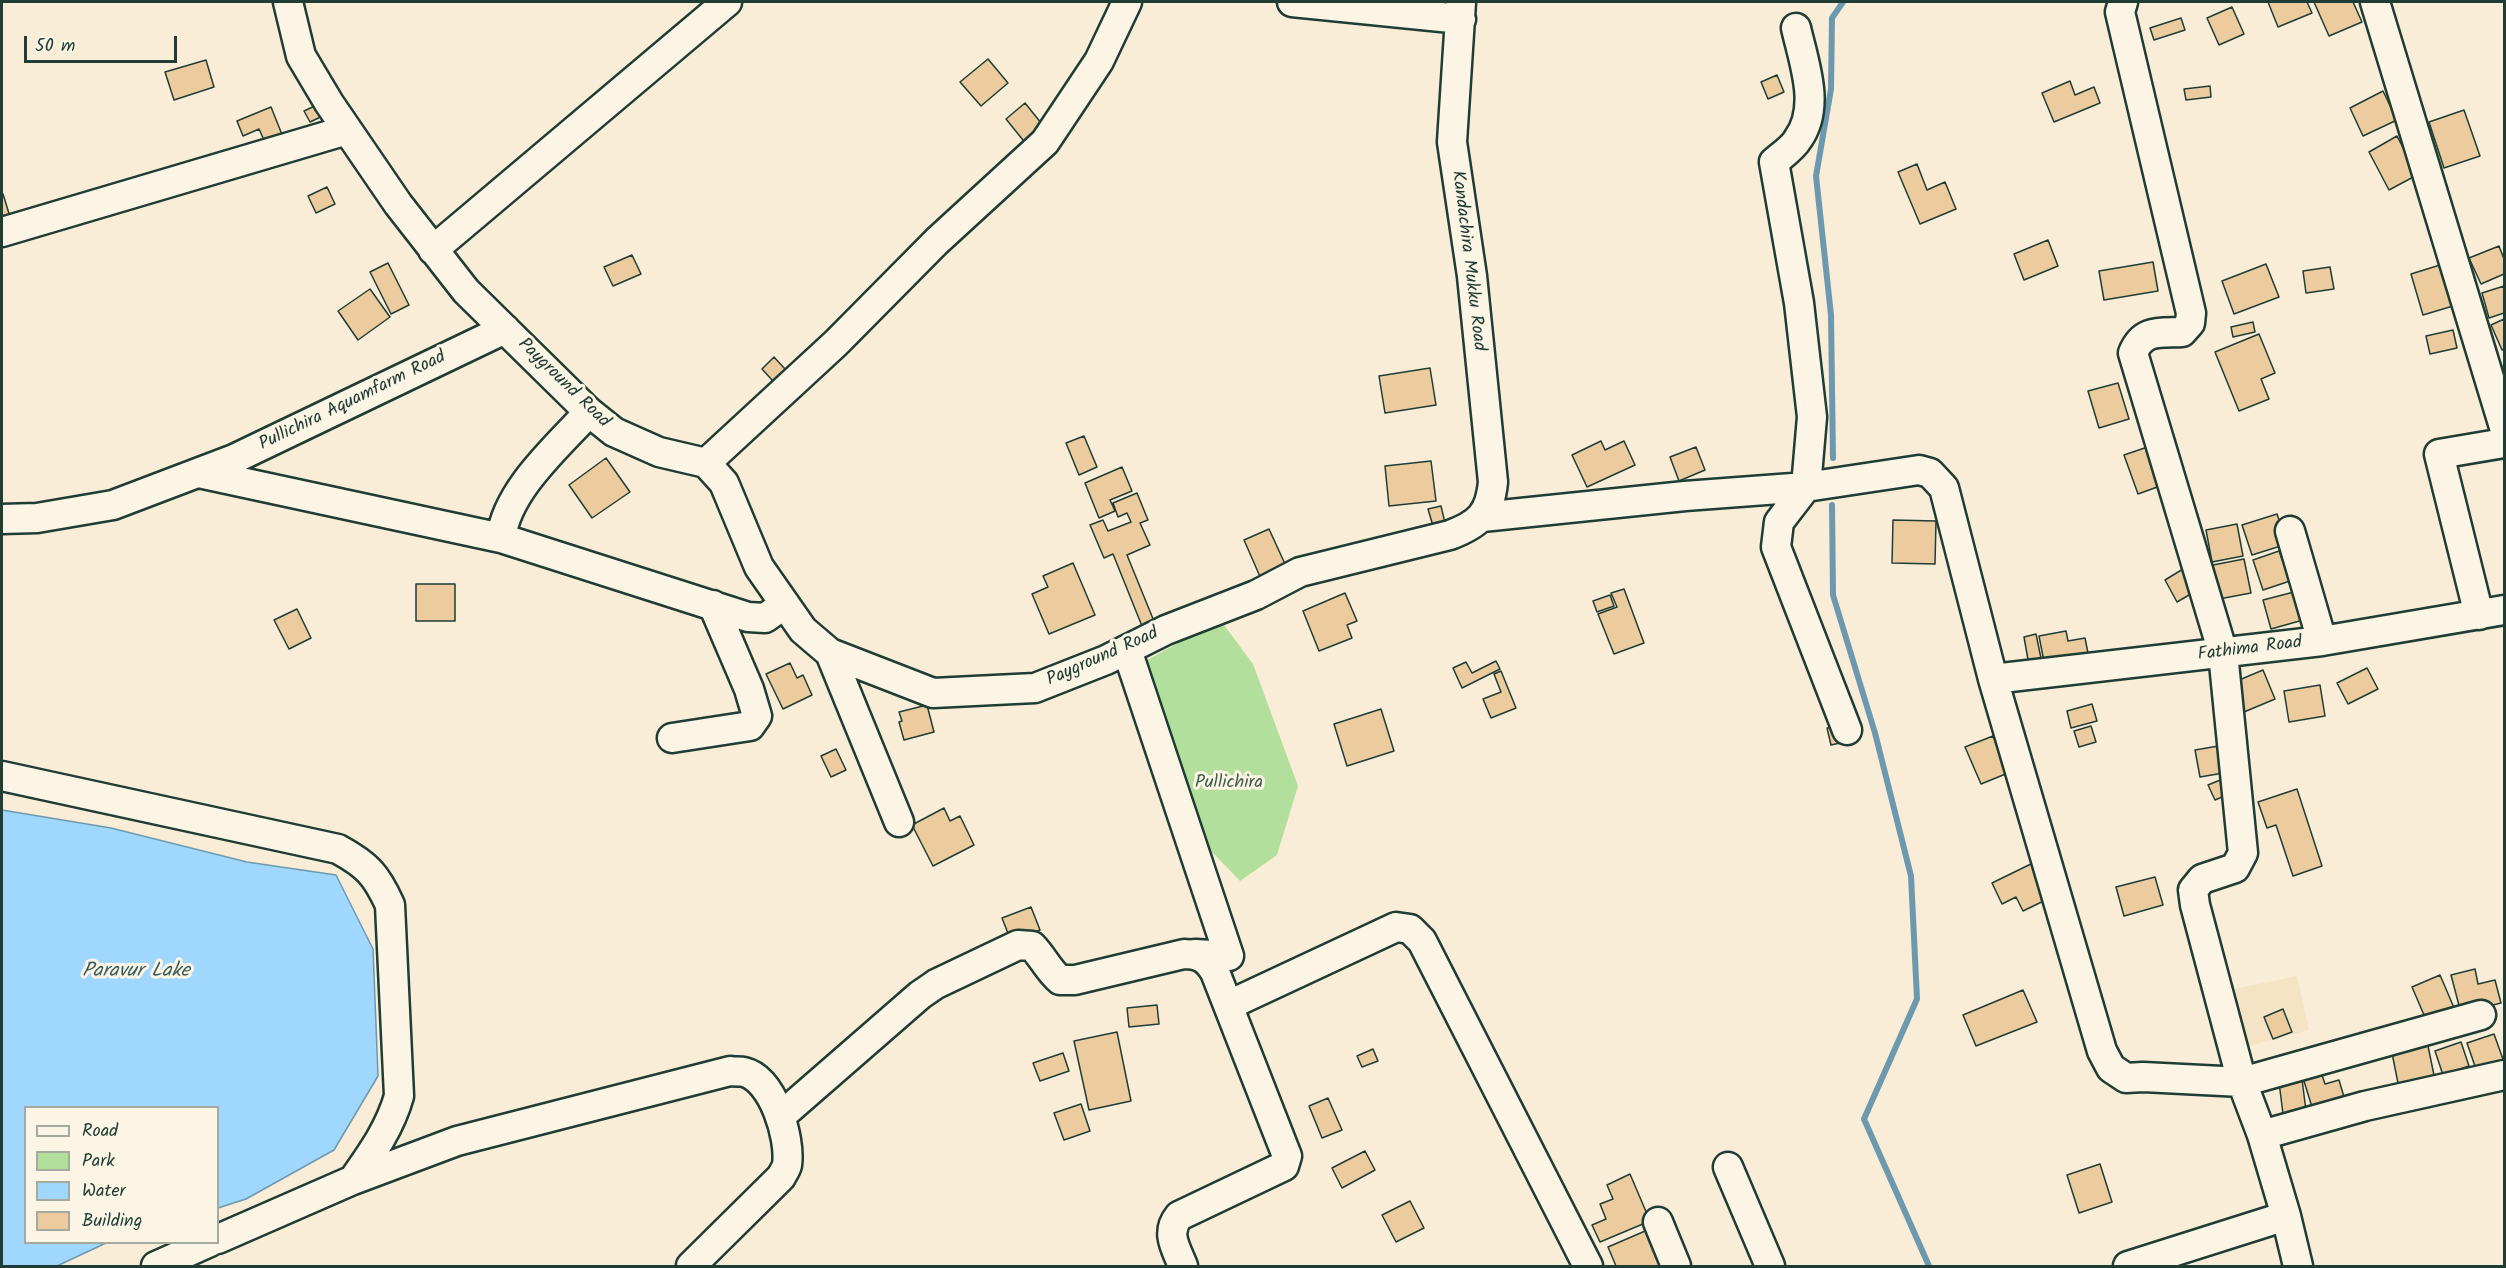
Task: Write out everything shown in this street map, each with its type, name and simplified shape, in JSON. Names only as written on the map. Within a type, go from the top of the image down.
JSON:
[{"type":"street","name":"Payground Road","points":[[288,2],[301,56],[347,130],[398,204],[466,291],[589,412],[614,432],[658,452],[706,463],[724,483],[759,567],[803,630],[830,653],[933,693],[1035,688],[1127,650],[1166,630],[1256,595],[1300,572],[1450,535],[1468,528],[1482,517]]},
{"type":"street","points":[[433,250],[727,2]]},
{"type":"street","points":[[706,463],[836,343],[937,241],[1045,142],[1099,61],[1127,2]]},
{"type":"street","points":[[1292,2],[1461,10]]},
{"type":"street","points":[[2123,2],[2120,12],[2191,313],[2190,323],[2182,332],[2148,334],[2138,340],[2133,353],[2223,653],[2243,853],[2235,868],[2202,879],[2193,890],[2242,1082],[2262,1135],[2298,1266]]},
{"type":"street","points":[[2375,2],[2505,427]]},
{"type":"street","name":"Kandachira Mukku Road","points":[[1461,10],[1452,142],[1472,276],[1492,482],[1491,498],[1482,517]]},
{"type":"street","points":[[1796,28],[1807,77],[1810,114],[1798,140],[1774,162],[1799,303],[1812,417],[1806,487],[1779,522],[1776,547],[1847,730]]},
{"type":"street","points":[[2,232],[347,130]]},
{"type":"street","name":"Pullichira Aquamfarm Road","points":[[2,519],[37,518],[113,505],[199,473],[234,459],[506,329]]},
{"type":"street","points":[[501,538],[503,523],[517,493],[589,412]]},
{"type":"street","points":[[2492,612],[2439,454],[2505,443]]},
{"type":"street","points":[[1482,517],[1685,496],[1806,487],[1919,470],[1930,472],[1944,488],[1994,680],[2102,1051],[2111,1068],[2126,1078],[2242,1082],[2481,1015]]},
{"type":"street","points":[[199,473],[501,538],[748,617],[765,618],[785,604]]},
{"type":"street","points":[[2290,531],[2322,641]]},
{"type":"street","points":[[672,738],[750,726],[757,716],[749,689],[713,605]]},
{"type":"street","name":"Fathima Road","points":[[1994,680],[2322,641],[2492,612]]},
{"type":"street","points":[[781,1116],[920,995],[936,984],[1018,945],[1032,946],[1042,956],[1050,972],[1060,980],[1075,980],[1184,954],[1229,956],[1127,650]]},
{"type":"street","points":[[830,653],[899,822]]},
{"type":"street","points":[[2,776],[338,849],[358,860],[378,879],[390,905],[399,1096],[393,1117],[353,1179]]},
{"type":"street","points":[[1229,1005],[1395,927],[1410,929],[1422,940],[1588,1266]]},
{"type":"street","points":[[1183,1266],[1170,1234],[1172,1224],[1179,1216],[1284,1166],[1287,1156],[1215,972],[1207,960],[1195,954]]},
{"type":"street","points":[[219,1239],[353,1179],[457,1141],[730,1071],[746,1072],[763,1084],[781,1116],[787,1149],[787,1166],[781,1177],[691,1266]]},
{"type":"street","points":[[2262,1135],[2365,1106],[2505,1075]]},
{"type":"street","points":[[1728,1167],[1770,1266]]},
{"type":"street","points":[[2127,1266],[2286,1216]]},
{"type":"street","points":[[1658,1222],[1676,1266]]},
{"type":"street","points":[[156,1266],[206,1244]]},
{"type":"shaded area","points":[[2297,976],[2309,1030],[2244,1047],[2234,989]]},
{"type":"green space","name":"Pullichira","points":[[1224,625],[1253,664],[1298,786],[1277,855],[1240,881],[1215,855],[1168,815],[1140,664],[1180,642]]},
{"type":"water","name":"Paravur Lake","points":[[2,810],[111,828],[247,862],[336,875],[373,949],[378,1076],[334,1150],[246,1199],[219,1208],[219,1106],[24,1106],[24,1244],[104,1244],[57,1266],[2,1266]]},
{"type":"building","points":[[2268,2],[2307,2],[2312,13],[2278,27]]},
{"type":"building","points":[[2314,2],[2353,2],[2362,22],[2329,36]]},
{"type":"building","points":[[2232,7],[2244,34],[2219,45],[2207,18]]},
{"type":"building","points":[[2181,18],[2185,30],[2154,40],[2150,28]]},
{"type":"building","points":[[988,59],[1008,83],[981,106],[960,82]]},
{"type":"building","points":[[206,60],[214,87],[174,100],[165,72]]},
{"type":"building","points":[[1777,75],[1784,92],[1768,99],[1761,82]]},
{"type":"building","points":[[2070,81],[2075,95],[2094,87],[2100,103],[2054,122],[2042,93]]},
{"type":"building","points":[[2210,86],[2211,97],[2186,100],[2184,89]]},
{"type":"building","points":[[2383,91],[2397,120],[2363,136],[2350,108]]},
{"type":"building","points":[[321,103],[327,114],[310,122],[304,111]]},
{"type":"building","points":[[1025,103],[1050,134],[1031,150],[1006,119]]},
{"type":"building","points":[[271,107],[285,142],[268,149],[259,129],[243,136],[237,121]]},
{"type":"building","points":[[2464,110],[2480,156],[2444,168],[2429,122]]},
{"type":"building","points":[[2397,136],[2417,175],[2389,190],[2369,152]]},
{"type":"building","points":[[1917,164],[1927,190],[1945,182],[1956,209],[1920,224],[1898,172]]},
{"type":"building","points":[[327,187],[335,204],[316,213],[308,196]]},
{"type":"building","points":[[2,195],[11,220],[2,223]]},
{"type":"building","points":[[2048,240],[2058,266],[2024,280],[2014,254]]},
{"type":"building","points":[[2499,246],[2504,259],[2504,274],[2481,284],[2469,258]]},
{"type":"building","points":[[632,255],[641,274],[613,286],[604,267]]},
{"type":"building","points":[[2153,262],[2158,291],[2104,300],[2099,271]]},
{"type":"building","points":[[388,263],[409,305],[391,314],[370,272]]},
{"type":"building","points":[[2266,264],[2279,297],[2234,314],[2222,281]]},
{"type":"building","points":[[2440,265],[2453,306],[2423,315],[2411,274]]},
{"type":"building","points":[[2330,267],[2334,289],[2306,293],[2303,271]]},
{"type":"building","points":[[2504,286],[2504,313],[2489,318],[2482,293]]},
{"type":"building","points":[[370,289],[390,317],[358,340],[338,311]]},
{"type":"building","points":[[2504,319],[2504,349],[2502,350],[2491,325]]},
{"type":"building","points":[[2253,322],[2255,332],[2233,337],[2231,327]]},
{"type":"building","points":[[2453,330],[2457,348],[2430,354],[2426,336]]},
{"type":"building","points":[[2259,334],[2275,373],[2261,379],[2269,399],[2239,411],[2215,352]]},
{"type":"building","points":[[774,357],[796,381],[783,392],[762,369]]},
{"type":"building","points":[[1430,368],[1436,405],[1385,413],[1379,376]]},
{"type":"building","points":[[2118,383],[2129,419],[2099,428],[2088,391]]},
{"type":"building","points":[[1084,436],[1097,467],[1079,475],[1066,443]]},
{"type":"building","points":[[2168,440],[2182,478],[2138,494],[2124,455]]},
{"type":"building","points":[[1601,441],[1605,450],[1624,441],[1635,465],[1587,487],[1572,455]]},
{"type":"building","points":[[1696,447],[1705,470],[1679,481],[1670,457]]},
{"type":"building","points":[[606,458],[630,492],[592,518],[569,485]]},
{"type":"building","points":[[1431,461],[1436,501],[1389,506],[1385,466]]},
{"type":"building","points":[[1122,467],[1132,491],[1110,500],[1115,511],[1099,518],[1085,483]]},
{"type":"building","points":[[1137,493],[1148,520],[1140,523],[1150,545],[1127,555],[1158,631],[1146,636],[1113,554],[1104,558],[1090,525],[1103,520],[1108,531],[1131,522],[1127,513],[1118,517],[1113,503]]},
{"type":"building","points":[[1441,506],[1445,523],[1433,526],[1428,509]]},
{"type":"building","points":[[2277,514],[2287,544],[2252,555],[2242,525]]},
{"type":"building","points":[[1893,520],[1936,521],[1935,564],[1892,563]]},
{"type":"building","points":[[2237,524],[2243,556],[2212,562],[2206,530]]},
{"type":"building","points":[[1269,529],[1291,577],[1265,588],[1244,540]]},
{"type":"building","points":[[2279,551],[2290,581],[2263,590],[2253,560]]},
{"type":"building","points":[[2244,559],[2251,593],[2219,599],[2213,565]]},
{"type":"building","points":[[1073,563],[1095,615],[1049,634],[1032,594],[1048,587],[1043,576]]},
{"type":"building","points":[[2183,569],[2196,591],[2177,602],[2165,580]]},
{"type":"building","points":[[416,584],[455,584],[455,621],[416,621]]},
{"type":"building","points":[[1624,589],[1644,643],[1614,654],[1598,614],[1617,607],[1611,593]]},
{"type":"building","points":[[2294,592],[2303,620],[2271,629],[2263,600]]},
{"type":"building","points":[[1345,593],[1357,621],[1347,625],[1352,638],[1319,651],[1303,611]]},
{"type":"building","points":[[1610,595],[1614,606],[1597,612],[1593,601]]},
{"type":"building","points":[[297,609],[311,638],[289,649],[274,620]]},
{"type":"building","points":[[2066,631],[2068,641],[2085,638],[2091,668],[2047,677],[2039,636]]},
{"type":"building","points":[[2036,634],[2043,668],[2030,671],[2024,637]]},
{"type":"building","points":[[1496,661],[1500,669],[1462,688],[1453,668],[1466,662],[1472,673]]},
{"type":"building","points":[[790,663],[797,678],[803,675],[812,695],[783,709],[766,674]]},
{"type":"building","points":[[2367,668],[2378,689],[2348,704],[2337,683]]},
{"type":"building","points":[[2263,670],[2275,699],[2244,712],[2232,683]]},
{"type":"building","points":[[1501,671],[1516,708],[1491,718],[1483,699],[1501,692],[1494,674]]},
{"type":"building","points":[[2320,685],[2325,716],[2289,722],[2284,691]]},
{"type":"building","points":[[2092,704],[2097,721],[2071,728],[2067,711]]},
{"type":"building","points":[[927,705],[934,732],[904,740],[899,712]]},
{"type":"building","points":[[1381,709],[1394,751],[1347,766],[1334,724]]},
{"type":"building","points":[[1846,725],[1849,741],[1831,745],[1827,728]]},
{"type":"building","points":[[2091,726],[2096,742],[2079,747],[2074,731]]},
{"type":"building","points":[[1993,736],[2008,773],[1981,784],[1965,747]]},
{"type":"building","points":[[2230,744],[2235,771],[2200,777],[2195,750]]},
{"type":"building","points":[[836,749],[846,770],[831,777],[821,756]]},
{"type":"building","points":[[2235,774],[2241,789],[2215,800],[2208,785]]},
{"type":"building","points":[[2297,789],[2322,866],[2293,876],[2276,825],[2267,828],[2258,802]]},
{"type":"building","points":[[944,808],[950,821],[960,816],[974,845],[933,866],[912,825]]},
{"type":"building","points":[[2039,860],[2056,895],[2023,911],[2016,897],[2002,904],[1992,883]]},
{"type":"building","points":[[2155,877],[2163,905],[2124,916],[2116,887]]},
{"type":"building","points":[[1031,907],[1040,930],[1011,941],[1002,918]]},
{"type":"building","points":[[2475,969],[2478,984],[2495,980],[2501,1003],[2461,1013],[2451,975]]},
{"type":"building","points":[[2440,975],[2455,1010],[2427,1022],[2412,987]]},
{"type":"building","points":[[2023,990],[2037,1022],[1976,1046],[1963,1015]]},
{"type":"building","points":[[1157,1005],[1159,1024],[1129,1027],[1127,1008]]},
{"type":"building","points":[[2283,1009],[2292,1032],[2273,1039],[2264,1017]]},
{"type":"building","points":[[1117,1032],[1131,1101],[1089,1110],[1074,1041]]},
{"type":"building","points":[[2494,1034],[2504,1062],[2477,1072],[2467,1043]]},
{"type":"building","points":[[2461,1042],[2469,1066],[2443,1075],[2435,1051]]},
{"type":"building","points":[[2428,1046],[2435,1080],[2399,1088],[2392,1053]]},
{"type":"building","points":[[1373,1049],[1378,1061],[1362,1067],[1357,1056]]},
{"type":"building","points":[[1063,1053],[1069,1071],[1040,1081],[1033,1063]]},
{"type":"building","points":[[2321,1072],[2325,1084],[2339,1080],[2344,1097],[2312,1107],[2303,1078]]},
{"type":"building","points":[[2302,1079],[2306,1111],[2283,1114],[2279,1082]]},
{"type":"building","points":[[1328,1098],[1342,1130],[1322,1138],[1309,1106]]},
{"type":"building","points":[[1081,1104],[1090,1131],[1064,1140],[1054,1113]]},
{"type":"building","points":[[1365,1151],[1375,1170],[1342,1188],[1332,1168]]},
{"type":"building","points":[[2100,1164],[2112,1202],[2079,1213],[2067,1175]]},
{"type":"building","points":[[1630,1174],[1650,1221],[1600,1242],[1592,1225],[1606,1219],[1600,1204],[1613,1199],[1607,1185]]},
{"type":"building","points":[[1410,1201],[1424,1228],[1396,1242],[1382,1215]]},
{"type":"building","points":[[1666,1222],[1672,1266],[1616,1266],[1608,1247]]},
{"type":"waterway","points":[[1833,458],[1831,315],[1816,176],[1831,89],[1832,18],[1843,2]]},
{"type":"waterway","points":[[1832,505],[1833,595],[1875,733],[1911,876],[1917,999],[1864,1119],[1929,1266]]}]
